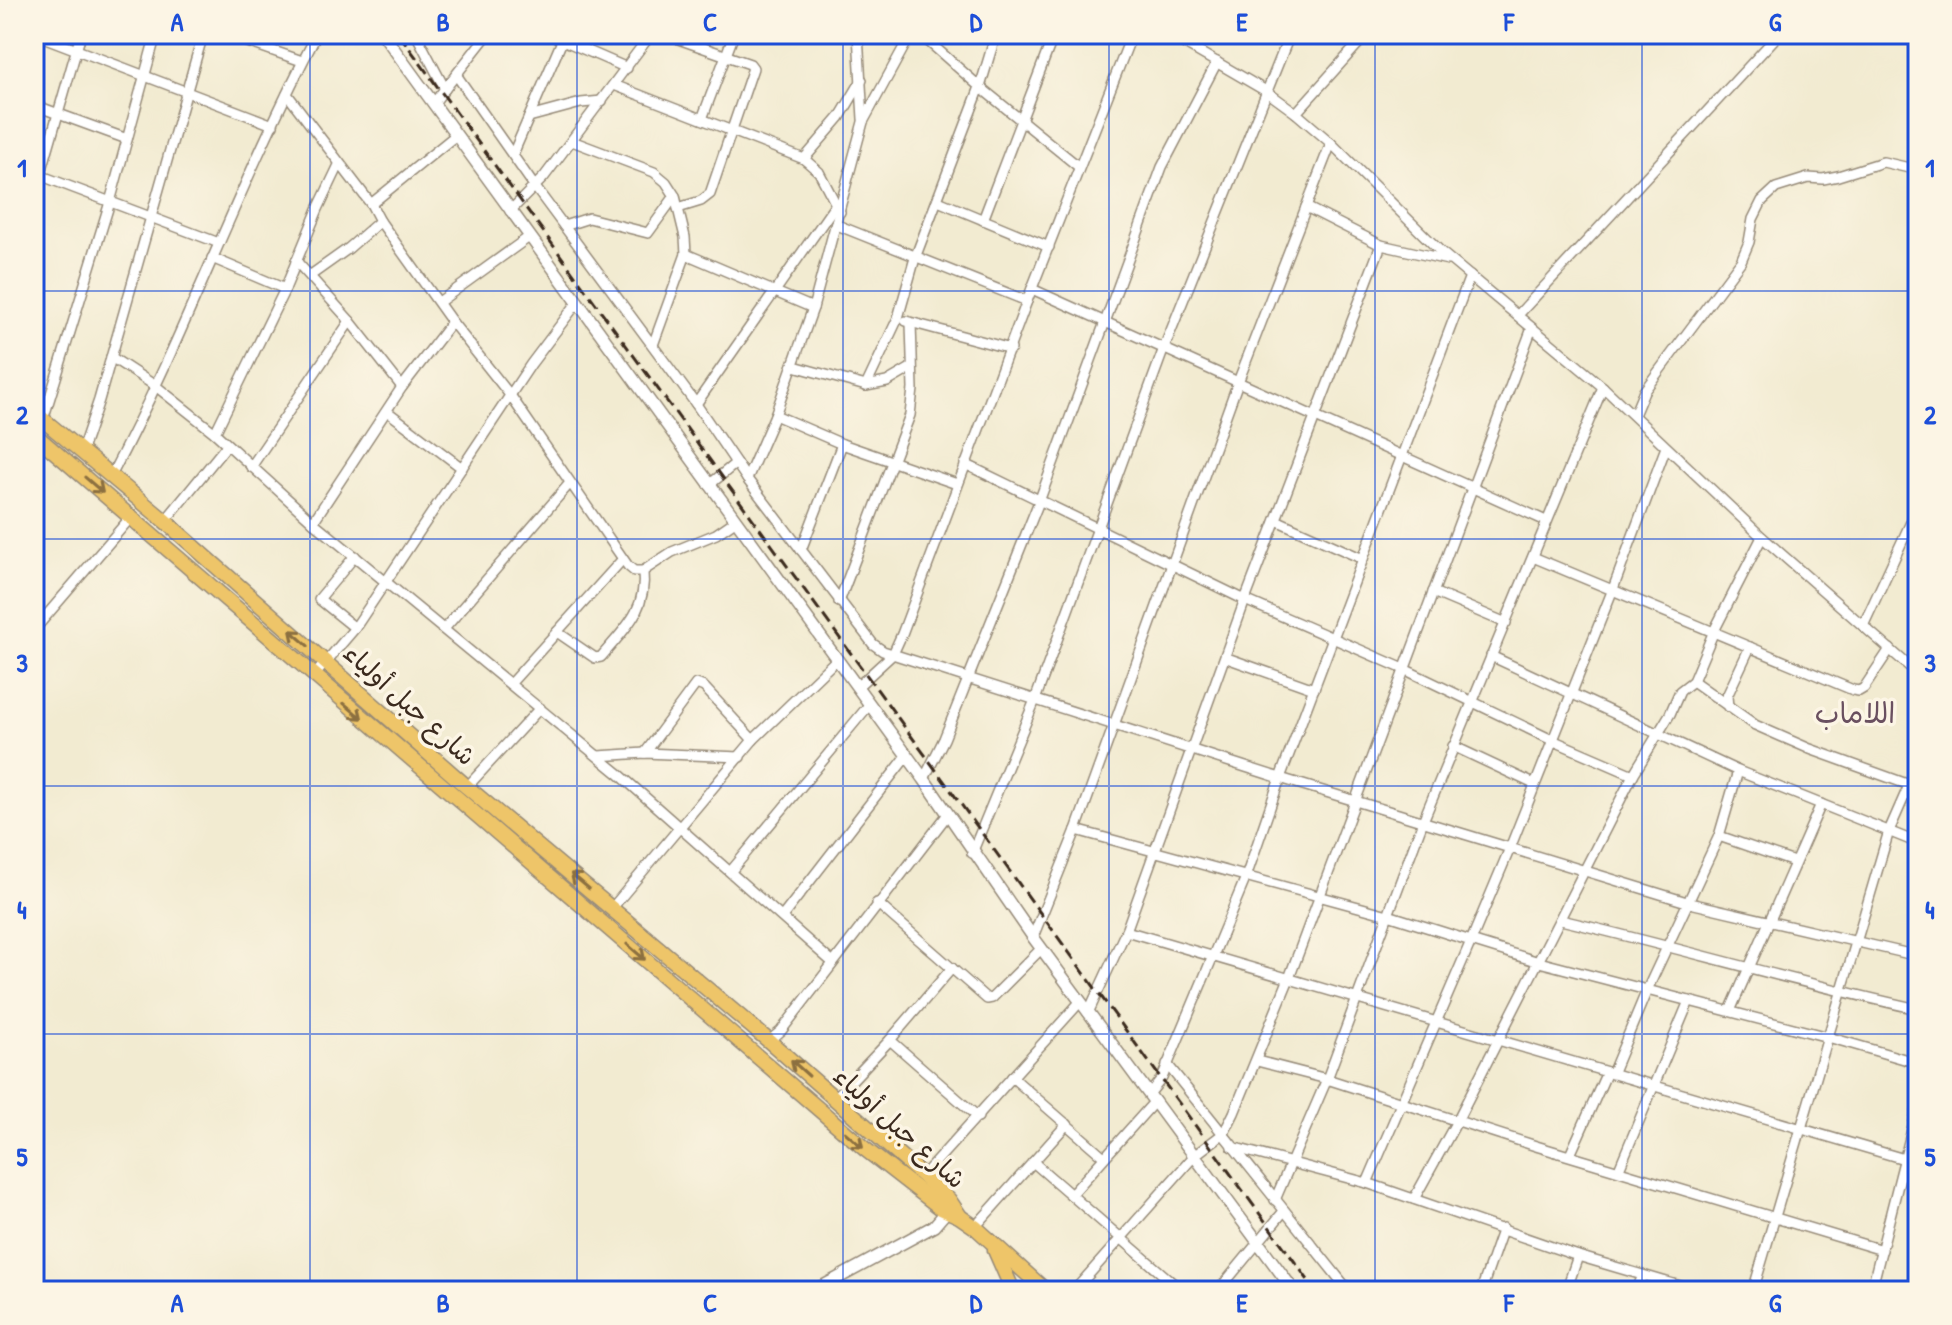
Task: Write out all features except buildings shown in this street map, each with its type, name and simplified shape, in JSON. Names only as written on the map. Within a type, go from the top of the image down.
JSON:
[{"type":"main road","name":"شارع جبل أولياء","points":[[38,416],[165,521],[467,787],[769,1041],[923,1176],[953,1211]]},
{"type":"main road","name":"شارع جبل أولياء","points":[[34,434],[865,1149],[953,1211]]},
{"type":"main road","points":[[953,1211],[1046,1291]]},
{"type":"main road","points":[[991,1243],[1013,1291]]},
{"type":"street","points":[[35,34],[273,125]]},
{"type":"street","points":[[34,197],[37,174],[59,115],[81,34]]},
{"type":"street","points":[[38,416],[110,202],[156,34]]},
{"type":"street","points":[[82,450],[203,34]]},
{"type":"street","points":[[225,34],[302,61]]},
{"type":"street","points":[[111,476],[157,387],[212,258],[317,34]]},
{"type":"street","points":[[383,34],[924,779],[972,853],[1041,949],[1294,1291]]},
{"type":"street","points":[[416,34],[445,89]]},
{"type":"street","points":[[433,104],[488,34]]},
{"type":"street","points":[[549,34],[627,68]]},
{"type":"street","points":[[510,211],[535,187],[572,141],[651,34]]},
{"type":"street","points":[[664,34],[750,64],[753,68],[710,194],[701,201],[678,208]]},
{"type":"street","points":[[702,119],[734,34]]},
{"type":"street","points":[[858,34],[863,122]]},
{"type":"street","points":[[747,479],[794,366],[813,308],[863,122],[911,34]]},
{"type":"street","points":[[920,34],[1079,167]]},
{"type":"street","points":[[866,386],[898,318],[915,258],[980,87],[996,34]]},
{"type":"street","points":[[983,220],[1054,34]]},
{"type":"street","points":[[857,687],[893,654],[1132,34]]},
{"type":"street","points":[[1168,34],[1266,91],[1296,113],[1453,261],[1603,387],[1762,537],[1918,674]]},
{"type":"street","points":[[972,853],[1035,700],[1164,348],[1290,34]]},
{"type":"street","points":[[1296,113],[1367,34]]},
{"type":"street","points":[[1518,315],[1779,34]]},
{"type":"street","points":[[513,154],[564,38]]},
{"type":"street","points":[[924,779],[970,678],[1040,499],[1165,159],[1217,62]]},
{"type":"street","points":[[457,76],[696,404],[747,479],[873,644],[893,654],[1114,723],[1192,751],[1690,903],[1918,956]]},
{"type":"street","points":[[804,159],[840,117],[862,80]]},
{"type":"street","points":[[614,85],[804,159],[819,172],[838,208]]},
{"type":"street","points":[[287,94],[371,204],[452,322],[510,395],[622,560],[634,571],[643,571],[672,552],[716,534],[735,521]]},
{"type":"street","points":[[529,117],[581,103],[602,101]]},
{"type":"street","points":[[34,105],[127,139]]},
{"type":"street","points":[[371,204],[456,135]]},
{"type":"street","points":[[572,141],[654,172],[666,182],[675,196],[686,254],[653,345]]},
{"type":"street","points":[[1033,937],[1076,830],[1238,382],[1331,143]]},
{"type":"street","points":[[1634,415],[1644,391],[1741,261],[1749,242],[1753,219],[1762,201],[1776,188],[1808,178],[1838,176],[1883,162],[1918,170]]},
{"type":"street","points":[[215,433],[285,289],[339,165]]},
{"type":"street","points":[[37,174],[219,243]]},
{"type":"street","points":[[564,226],[595,219],[648,233],[675,196]]},
{"type":"street","points":[[938,201],[1049,247]]},
{"type":"street","points":[[1306,207],[1381,245],[1453,261]]},
{"type":"street","points":[[696,404],[774,292],[838,208]]},
{"type":"street","points":[[311,275],[380,221]]},
{"type":"street","points":[[837,225],[1027,301]]},
{"type":"street","points":[[439,302],[529,237]]},
{"type":"street","points":[[1088,1013],[1126,931],[1227,658],[1245,600],[1381,245]]},
{"type":"street","points":[[686,254],[813,308]]},
{"type":"street","points":[[212,258],[285,289]]},
{"type":"street","points":[[296,261],[350,321],[402,387]]},
{"type":"street","points":[[1071,1195],[1152,1097],[1162,1078],[1246,877],[1280,778],[1470,276]]},
{"type":"street","points":[[1032,289],[1546,521]]},
{"type":"street","points":[[313,677],[355,628],[510,395],[577,303]]},
{"type":"street","points":[[898,318],[1011,349]]},
{"type":"street","points":[[251,467],[350,321]]},
{"type":"street","points":[[313,522],[402,387],[452,322]]},
{"type":"street","points":[[839,602],[910,415],[913,389],[911,323]]},
{"type":"street","points":[[1074,1291],[1195,1155],[1224,1133],[1257,1061],[1288,981],[1532,328]]},
{"type":"street","points":[[111,357],[157,387],[215,433],[313,522],[598,756],[832,962]]},
{"type":"street","points":[[794,366],[866,386],[887,382],[911,368]]},
{"type":"street","points":[[1275,1200],[1327,1079],[1354,999],[1453,746],[1603,387]]},
{"type":"street","points":[[388,412],[462,468]]},
{"type":"street","points":[[775,415],[842,444],[957,484]]},
{"type":"street","points":[[801,550],[842,444]]},
{"type":"street","points":[[165,521],[227,445]]},
{"type":"street","points":[[1367,1183],[1510,848],[1666,447]]},
{"type":"street","points":[[709,485],[736,463]]},
{"type":"street","points":[[965,464],[1245,600],[1404,669],[1633,775]]},
{"type":"street","points":[[444,629],[570,483]]},
{"type":"street","points":[[1863,626],[1918,507]]},
{"type":"street","points":[[34,630],[131,517]]},
{"type":"street","points":[[1276,520],[1363,559]]},
{"type":"street","points":[[1414,1199],[1561,920],[1633,775],[1680,691],[1693,681],[1714,631],[1762,537]]},
{"type":"street","points":[[355,556],[319,599],[355,628]]},
{"type":"street","points":[[1533,557],[1853,690],[1859,691],[1890,649]]},
{"type":"street","points":[[510,684],[622,560]]},
{"type":"street","points":[[557,632],[589,655],[601,657],[639,610],[644,591],[643,571]]},
{"type":"street","points":[[1433,592],[1506,623]]},
{"type":"street","points":[[34,611],[44,618]]},
{"type":"street","points":[[1728,707],[1727,696],[1750,647]]},
{"type":"street","points":[[1491,656],[1738,771],[1918,843]]},
{"type":"street","points":[[1227,658],[1314,689]]},
{"type":"street","points":[[612,908],[753,740],[837,659]]},
{"type":"street","points":[[1693,681],[1755,725],[1913,786]]},
{"type":"street","points":[[645,753],[696,684],[704,687],[753,740]]},
{"type":"street","points":[[731,871],[869,705]]},
{"type":"street","points":[[467,787],[540,708]]},
{"type":"street","points":[[1453,746],[1534,784]]},
{"type":"street","points":[[598,756],[645,753],[740,757]]},
{"type":"street","points":[[782,917],[906,757]]},
{"type":"street","points":[[1753,1291],[1889,831],[1913,786],[1918,765]]},
{"type":"street","points":[[1570,1155],[1690,903],[1719,836],[1738,771]]},
{"type":"street","points":[[1730,1011],[1821,804]]},
{"type":"street","points":[[769,1041],[781,1031],[948,814]]},
{"type":"street","points":[[1076,830],[1388,915],[1539,962],[1918,1063]]},
{"type":"street","points":[[1719,836],[1794,862]]},
{"type":"street","points":[[877,903],[989,999],[1041,949]]},
{"type":"street","points":[[1561,920],[1918,1009]]},
{"type":"street","points":[[1126,931],[1288,981],[1437,1021],[1655,1088],[1918,1163]]},
{"type":"street","points":[[834,1099],[952,968]]},
{"type":"street","points":[[1619,1169],[1689,1001]]},
{"type":"street","points":[[923,1176],[1080,1002]]},
{"type":"street","points":[[890,1040],[978,1117]]},
{"type":"street","points":[[1257,1061],[1327,1079],[1882,1250]]},
{"type":"street","points":[[1167,1064],[1349,1291]]},
{"type":"street","points":[[1012,1077],[1104,1157]]},
{"type":"street","points":[[1871,1291],[1918,1106]]},
{"type":"street","points":[[975,1227],[1067,1124]]},
{"type":"street","points":[[1232,1147],[1291,1160],[1367,1183],[1642,1277],[1697,1291]]},
{"type":"street","points":[[1033,1162],[1182,1291]]},
{"type":"street","points":[[814,1291],[926,1231],[953,1211]]},
{"type":"street","points":[[1218,1291],[1284,1211]]},
{"type":"street","points":[[1481,1291],[1503,1228]]},
{"type":"street","points":[[1566,1291],[1578,1256]]},
{"type":"street","points":[[1637,1291],[1642,1277]]},
{"type":"railway","points":[[399,34],[1316,1291]]},
{"type":"district","name":"اللاماب","points":[[1855,713]]}]
